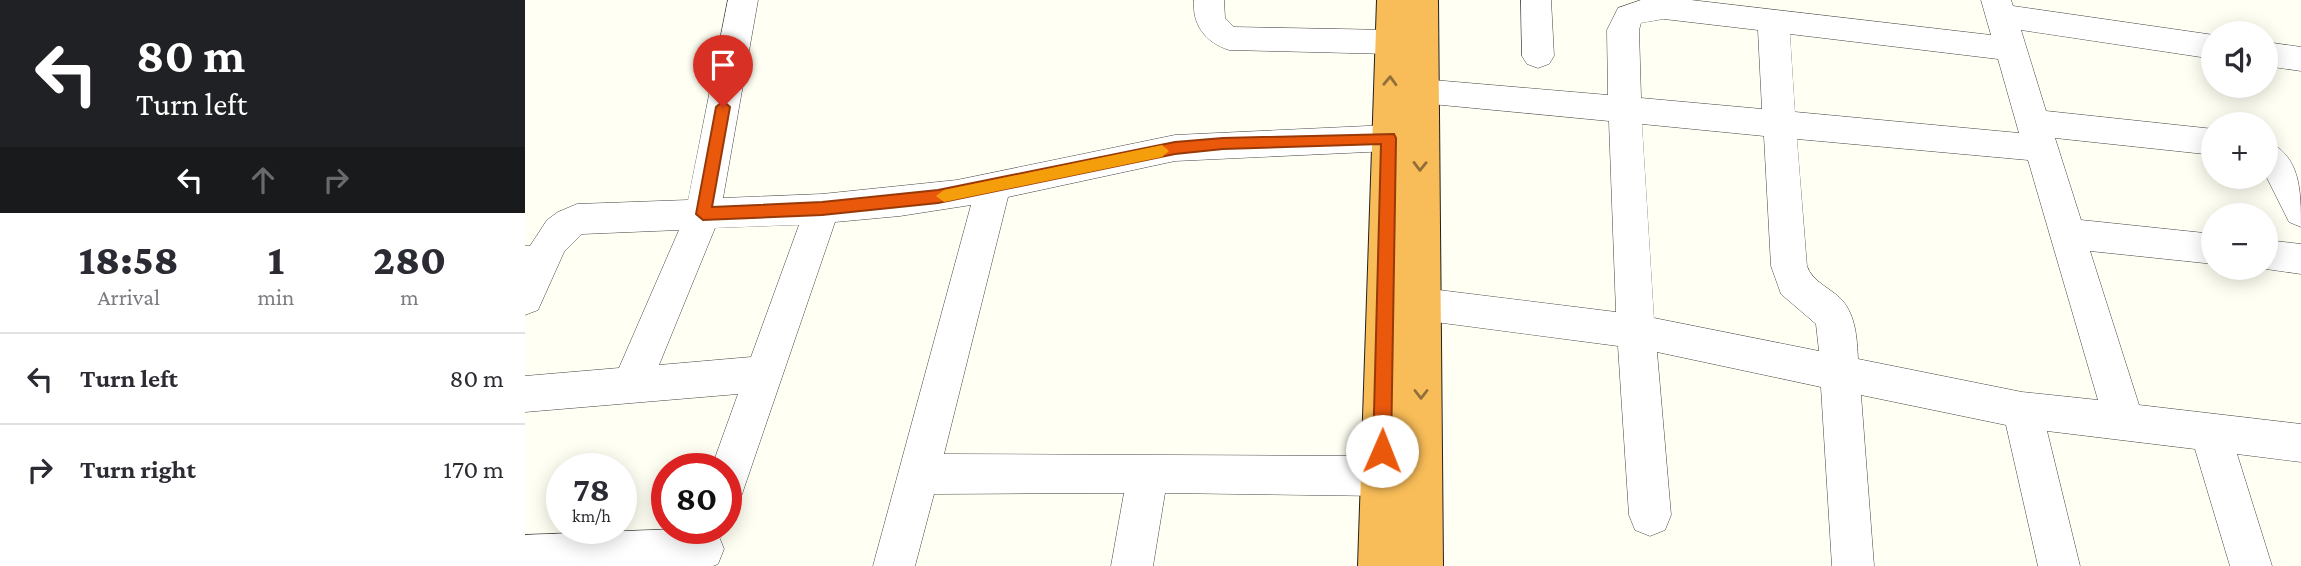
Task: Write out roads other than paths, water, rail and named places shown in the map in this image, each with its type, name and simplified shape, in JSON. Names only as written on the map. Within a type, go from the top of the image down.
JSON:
[{"type":"highway","points":[[1393,0],[1389,138],[1421,566]]},
{"type":"highway","points":[[1380,566],[1382,476],[1403,300],[1421,91],[1422,0]]},
{"type":"street","points":[[631,385],[703,214],[743,0]]},
{"type":"street","points":[[1209,0],[1207,16],[1216,31],[1229,38],[1391,42]]},
{"type":"street","points":[[1537,0],[1538,56]]},
{"type":"street","points":[[1650,515],[1636,331],[1623,30],[1618,5],[1645,10],[1723,8],[1773,21],[2011,49]]},
{"type":"street","points":[[2124,422],[1998,8],[2201,45]]},
{"type":"street","points":[[1773,21],[1789,266],[1794,283],[1830,313],[1837,330],[1853,566]]},
{"type":"street","points":[[2278,56],[2301,60]]},
{"type":"street","points":[[1421,91],[1780,124],[2201,142]]},
{"type":"street","points":[[525,299],[533,261],[563,225],[577,219],[822,209],[900,202],[993,186],[1175,148],[1389,138]]},
{"type":"street","points":[[2278,163],[2287,176],[2301,212]]},
{"type":"street","points":[[894,566],[993,186]]},
{"type":"street","points":[[736,453],[822,209]]},
{"type":"street","points":[[2067,234],[2201,248]]},
{"type":"street","points":[[2278,256],[2301,259]]},
{"type":"street","points":[[1403,300],[1636,331],[2022,410],[2301,443]]},
{"type":"street","points":[[525,394],[764,374]]},
{"type":"street","points":[[2022,410],[2059,566]]},
{"type":"street","points":[[2210,432],[2251,566]]},
{"type":"street","points":[[1132,566],[1149,473]]},
{"type":"street","points":[[918,474],[1382,476]]},
{"type":"street","points":[[525,556],[704,548]]}]
